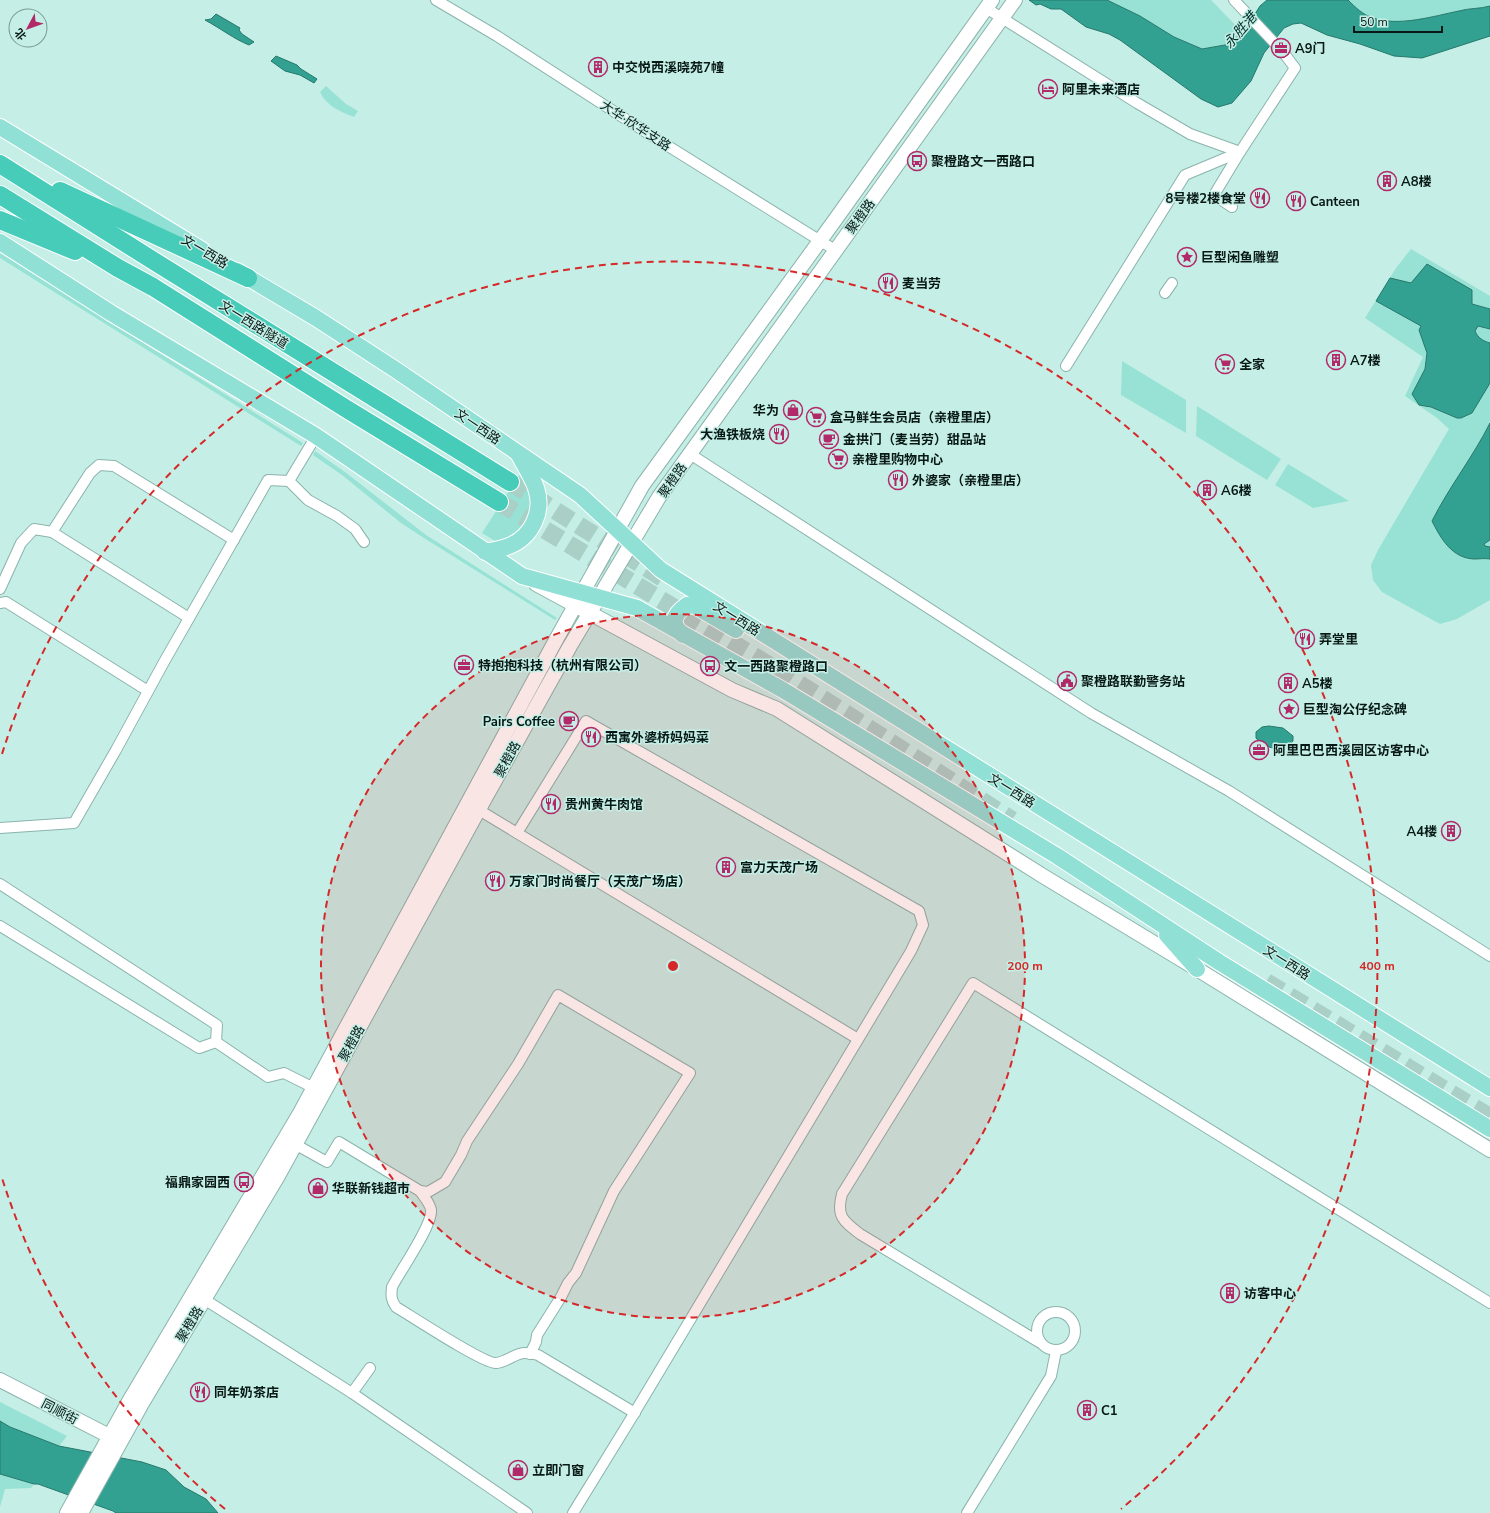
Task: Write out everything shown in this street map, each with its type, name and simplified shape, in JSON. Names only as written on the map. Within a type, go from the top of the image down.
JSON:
[{"type":"highway","points":[[0,164],[248,278]]},
{"type":"highway","name":"文一西路隧道","points":[[0,164],[156,263],[510,482]]},
{"type":"highway","name":"文一西路隧道","points":[[0,195],[118,268],[153,287],[344,408],[499,502]]},
{"type":"highway","points":[[0,220],[118,268]]},
{"type":"main road","name":"文一西路","points":[[0,127],[328,326],[519,453],[580,495],[661,570],[1490,1088]]},
{"type":"main road","points":[[0,242],[117,317],[316,436],[522,576],[578,599],[599,598],[637,608],[683,636],[783,690],[1057,856],[1154,920],[1490,1130]]},
{"type":"main road","points":[[485,552],[509,546],[519,541],[528,533],[536,519],[538,497],[536,488],[519,453]]},
{"type":"main road","points":[[683,636],[676,628],[674,619],[680,610],[687,605],[695,606],[763,646],[810,663]]},
{"type":"main road","points":[[1154,920],[1197,969]]},
{"type":"street","name":"大华·欣华支路","points":[[436,0],[497,36],[652,136],[835,250]]},
{"type":"street","name":"聚橙路","points":[[473,807],[659,497],[1015,0]]},
{"type":"street","points":[[1232,207],[1214,195],[1240,152],[1295,68],[1283,52],[1234,0]]},
{"type":"street","name":"聚橙路","points":[[67,1513],[115,1439],[290,1142],[473,807],[578,599],[642,486],[820,241],[989,4]]},
{"type":"street","points":[[989,4],[1002,18],[1137,103],[1190,134],[1240,152]]},
{"type":"street","points":[[1066,366],[1185,175],[1240,152]]},
{"type":"street","points":[[1165,293],[1172,283]]},
{"type":"street","points":[[289,481],[316,436]]},
{"type":"street","points":[[690,454],[1091,713],[1229,791],[1490,956]]},
{"type":"street","points":[[52,532],[90,473],[99,465],[114,466],[234,540]]},
{"type":"street","points":[[0,828],[74,823],[268,480],[289,481],[308,500],[337,516],[355,529],[364,542]]},
{"type":"street","points":[[0,589],[21,544],[34,529],[52,532],[189,618]]},
{"type":"street","points":[[578,599],[590,613],[732,690],[776,709],[1043,876],[1490,1150]]},
{"type":"street","points":[[0,603],[6,602],[148,691]]},
{"type":"street","points":[[517,833],[586,721],[919,911],[923,925],[910,952],[635,1413],[573,1513]]},
{"type":"street","points":[[473,807],[858,1039]]},
{"type":"street","points":[[0,884],[217,1025],[216,1042]]},
{"type":"street","points":[[0,926],[199,1048],[216,1042]]},
{"type":"street","points":[[1039,1342],[1036,1329],[1038,1322],[1042,1317],[1054,1312],[1066,1315],[1074,1324],[1074,1336],[1072,1342],[1062,1350],[1049,1350],[1039,1342],[860,1234],[841,1216],[839,1204],[842,1194],[973,982],[1490,1303]]},
{"type":"street","points":[[290,1142],[327,1162],[340,1142],[420,1191],[428,1192],[446,1182],[467,1141],[518,1064],[558,995],[690,1073],[614,1191],[576,1273],[568,1283],[537,1335],[536,1342],[530,1354]]},
{"type":"street","points":[[216,1042],[268,1077],[284,1073],[318,1090]]},
{"type":"street","points":[[420,1191],[431,1209],[431,1217],[427,1228],[392,1287],[392,1300],[396,1307],[479,1357],[495,1363],[526,1353],[538,1355],[635,1413]]},
{"type":"street","points":[[199,1296],[352,1393],[528,1513]]},
{"type":"street","points":[[966,1513],[1051,1376],[1056,1351]]},
{"type":"street","points":[[352,1393],[370,1368]]},
{"type":"street","name":"同顺街","points":[[0,1380],[115,1439]]},
{"type":"street","name":"聚橙路","points":[[81,1513],[115,1439]]},
{"type":"shaded area","points":[[1029,0],[1107,0],[1140,16],[1174,37],[1202,49],[1225,45],[1243,33],[1260,6],[1267,0],[1348,0],[1369,17],[1394,21],[1416,20],[1490,6],[1490,36],[1422,58],[1394,56],[1360,44],[1327,35],[1301,23],[1293,24],[1284,28],[1264,53],[1251,81],[1232,103],[1218,107],[1201,99],[1120,40],[1109,34],[1086,27],[1061,9],[1051,9],[1040,4],[1036,5]]},
{"type":"shaded area","points":[[1107,0],[1211,0],[1243,33],[1225,45],[1202,49],[1174,37],[1140,16]]},
{"type":"shaded area","points":[[1348,0],[1490,0],[1490,6],[1416,20],[1394,21],[1369,17]]},
{"type":"shaded area","points":[[216,14],[240,28],[239,30],[242,34],[254,42],[249,45],[243,43],[205,20],[211,19]]},
{"type":"shaded area","points":[[276,56],[297,65],[317,79],[314,83],[300,75],[285,71],[271,61]]},
{"type":"shaded area","points":[[326,86],[346,104],[358,111],[354,117],[339,111],[326,101],[320,92]]},
{"type":"shaded area","points":[[1411,249],[1490,296],[1490,600],[1457,619],[1440,624],[1382,592],[1373,580],[1371,565],[1378,550],[1449,429],[1437,418],[1405,396],[1423,357],[1365,318],[1396,268]]},
{"type":"shaded area","points":[[0,253],[303,443],[301,446],[0,258]]},
{"type":"shaded area","points":[[1427,264],[1472,290],[1472,304],[1490,309],[1490,329],[1478,326],[1475,331],[1481,339],[1490,343],[1490,383],[1472,413],[1461,418],[1457,418],[1431,407],[1419,405],[1412,394],[1425,369],[1427,353],[1419,330],[1421,326],[1376,301],[1390,278],[1411,283]]},
{"type":"shaded area","points":[[1122,361],[1186,400],[1186,433],[1121,395]]},
{"type":"shaded area","points":[[1197,406],[1281,459],[1267,480],[1196,436]]},
{"type":"shaded area","points":[[1490,423],[1490,540],[1484,544],[1485,546],[1490,547],[1490,559],[1466,558],[1453,551],[1443,541],[1432,521]]},
{"type":"shaded area","points":[[315,451],[345,472],[426,535],[557,618],[555,620],[401,523],[342,475],[313,455]]},
{"type":"shaded area","points":[[1288,464],[1349,501],[1313,508],[1275,485]]},
{"type":"shaded area","points":[[519,475],[528,486],[534,500],[522,533],[508,540],[495,541],[482,533]]},
{"type":"shaded area","points":[[1269,726],[1283,728],[1293,736],[1293,741],[1289,745],[1279,748],[1264,745],[1256,738],[1256,732],[1262,727]]},
{"type":"shaded area","points":[[0,1402],[67,1436],[59,1446],[10,1427],[0,1421]]},
{"type":"shaded area","points":[[0,1421],[10,1427],[59,1446],[142,1462],[166,1470],[184,1487],[206,1499],[218,1513],[116,1513],[38,1484],[0,1474]]},
{"type":"shaded area","points":[[0,1474],[34,1484],[31,1488],[5,1489],[0,1507]]},
{"type":"tunnel","points":[[510,482],[669,582]]},
{"type":"tunnel","points":[[499,502],[787,676],[1012,820]]},
{"type":"tunnel","points":[[1266,982],[1490,1117]]},
{"type":"place","name":"A9门","points":[[1281,48]]},
{"type":"place","name":"中交悦西溪晓苑7幢","points":[[598,67]]},
{"type":"place","name":"阿里未来酒店","points":[[1048,89]]},
{"type":"place","name":"聚橙路文一西路口","points":[[917,161]]},
{"type":"place","name":"A8楼","points":[[1387,181]]},
{"type":"place","name":"8号楼2楼食堂","points":[[1260,198]]},
{"type":"place","name":"Canteen","points":[[1296,201]]},
{"type":"place","name":"巨型闲鱼雕塑","points":[[1187,257]]},
{"type":"place","name":"麦当劳","points":[[888,283]]},
{"type":"place","name":"A7楼","points":[[1336,360]]},
{"type":"place","name":"全家","points":[[1225,364]]},
{"type":"place","name":"华为","points":[[793,410]]},
{"type":"place","name":"盒马鲜生会员店（亲橙里店）","points":[[816,417]]},
{"type":"place","name":"大渔铁板烧","points":[[779,434]]},
{"type":"place","name":"金拱门（麦当劳）甜品站","points":[[829,439]]},
{"type":"place","name":"亲橙里购物中心","points":[[838,459]]},
{"type":"place","name":"外婆家（亲橙里店）","points":[[898,480]]},
{"type":"place","name":"A6楼","points":[[1207,490]]},
{"type":"place","name":"弄堂里","points":[[1305,639]]},
{"type":"place","name":"特抱抱科技（杭州有限公司）","points":[[464,665]]},
{"type":"place","name":"文一西路聚橙路口","points":[[710,666]]},
{"type":"place","name":"聚橙路联勤警务站","points":[[1067,681]]},
{"type":"place","name":"A5楼","points":[[1288,683]]},
{"type":"place","name":"巨型淘公仔纪念碑","points":[[1289,709]]},
{"type":"place","name":"Pairs Coffee","points":[[569,721]]},
{"type":"place","name":"西寓外婆桥妈妈菜","points":[[591,737]]},
{"type":"place","name":"阿里巴巴西溪园区访客中心","points":[[1259,750]]},
{"type":"place","name":"贵州黄牛肉馆","points":[[551,804]]},
{"type":"place","name":"A4楼","points":[[1451,831]]},
{"type":"place","name":"富力天茂广场","points":[[726,867]]},
{"type":"place","name":"万家门时尚餐厅（天茂广场店）","points":[[495,881]]},
{"type":"place","name":"福鼎家园西","points":[[244,1182]]},
{"type":"place","name":"华联新钱超市","points":[[318,1188]]},
{"type":"place","name":"访客中心","points":[[1230,1293]]},
{"type":"place","name":"同年奶茶店","points":[[200,1392]]},
{"type":"place","name":"C1","points":[[1087,1410]]},
{"type":"place","name":"立即门窗","points":[[518,1470]]},
{"type":"water label","name":"永胜港","points":[[1240,30]]}]
